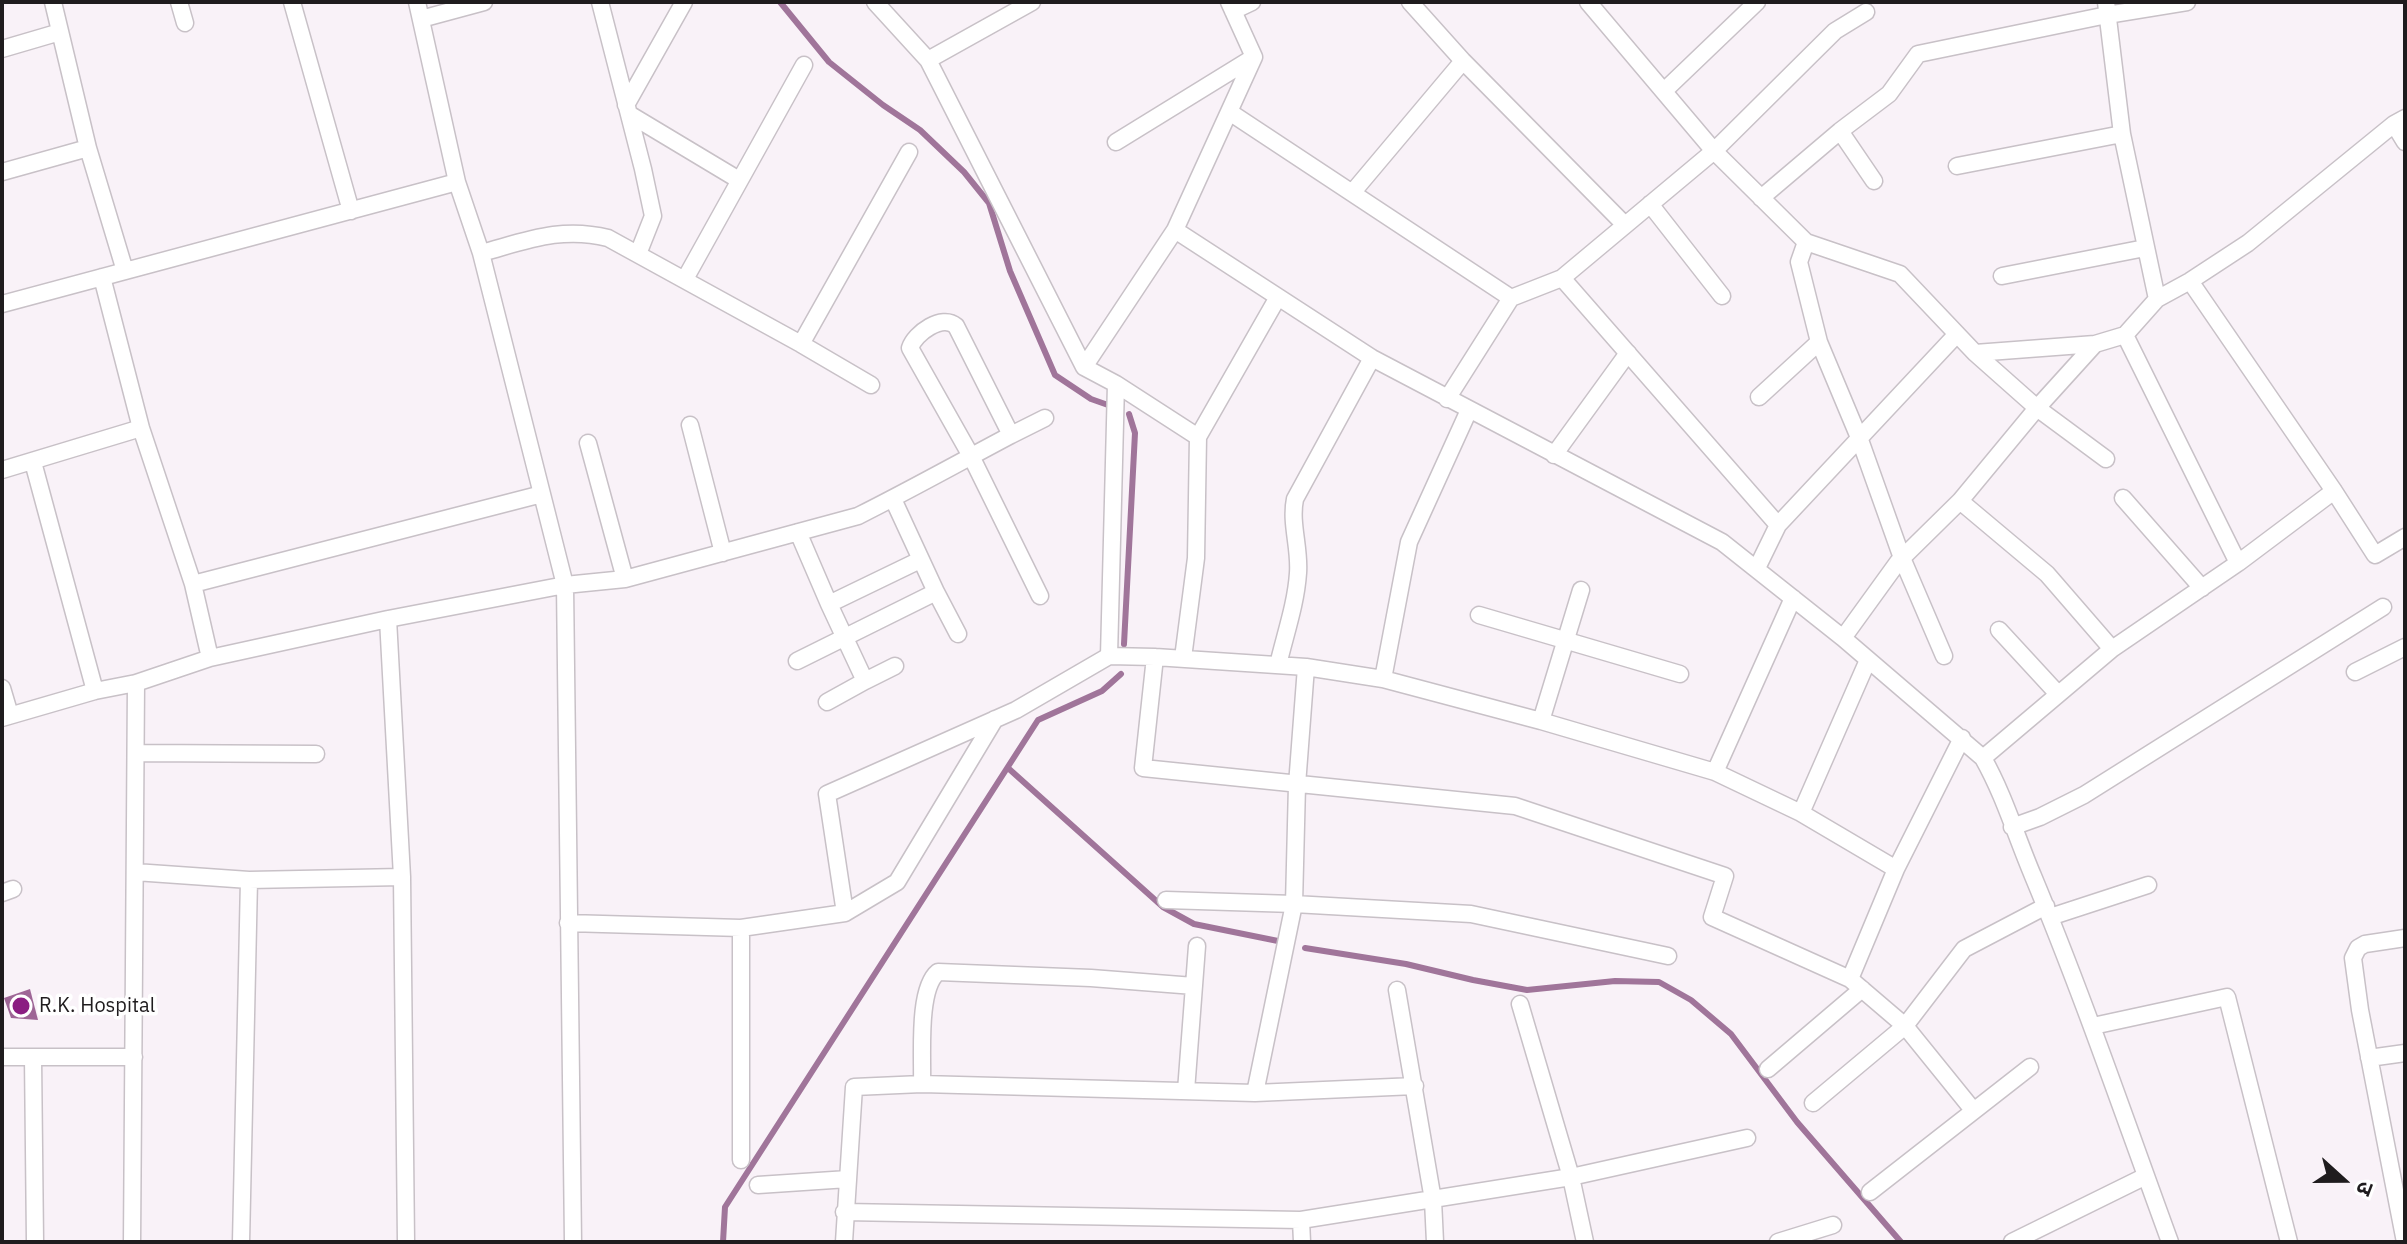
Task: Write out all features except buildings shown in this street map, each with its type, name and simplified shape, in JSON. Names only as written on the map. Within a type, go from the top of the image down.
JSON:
[{"type":"street","points":[[53,2],[88,148],[125,271]]},
{"type":"street","points":[[179,2],[185,23]]},
{"type":"street","points":[[292,2],[351,211]]},
{"type":"street","points":[[417,2],[457,182],[481,253],[565,585],[573,1242]]},
{"type":"street","points":[[421,19],[484,2]]},
{"type":"street","points":[[600,2],[653,216],[638,254]]},
{"type":"street","points":[[628,110],[684,2]]},
{"type":"street","points":[[875,2],[928,60],[1084,367],[1198,437]]},
{"type":"street","points":[[928,60],[1032,2]]},
{"type":"street","points":[[1084,367],[1175,230],[1231,113],[1254,57],[1231,6],[1252,2]]},
{"type":"street","points":[[1410,2],[1463,61],[1625,225]]},
{"type":"street","points":[[1588,2],[1714,151],[1806,242],[1900,274],[1975,353],[2037,408],[2106,459]]},
{"type":"street","points":[[1664,91],[1757,2]]},
{"type":"street","points":[[1761,198],[1889,94],[1918,54],[2106,9],[2187,2]]},
{"type":"street","points":[[2106,9],[2122,134],[2157,299]]},
{"type":"street","points":[[1447,399],[1511,298],[1562,278],[1714,151],[1835,31],[1866,12]]},
{"type":"street","points":[[2,49],[60,32]]},
{"type":"street","points":[[1116,142],[1254,57]]},
{"type":"street","points":[[1352,193],[1463,61]]},
{"type":"street","points":[[685,279],[804,65]]},
{"type":"street","points":[[628,110],[739,180]]},
{"type":"street","points":[[1231,113],[1511,298]]},
{"type":"street","points":[[1975,353],[2095,344],[2125,335],[2157,299],[2248,243],[2400,121],[2405,142]]},
{"type":"street","points":[[1840,131],[1874,181]]},
{"type":"street","points":[[1957,166],[2122,134]]},
{"type":"street","points":[[2,172],[88,148]]},
{"type":"street","points":[[801,344],[909,152]]},
{"type":"street","points":[[2,304],[457,182]]},
{"type":"street","points":[[1650,204],[1722,296]]},
{"type":"street","points":[[1175,230],[1372,358],[1722,542],[1843,638],[1983,758],[1998,784],[2012,827],[2093,1026],[2170,1242]]},
{"type":"street","points":[[481,253],[562,232],[589,233],[608,238],[871,385]]},
{"type":"street","points":[[1806,242],[1799,262],[1819,342],[1860,440],[1902,558],[1944,656]]},
{"type":"street","points":[[2002,276],[2145,248]]},
{"type":"street","points":[[102,277],[141,428],[193,584],[210,658]]},
{"type":"street","points":[[1562,278],[1778,525]]},
{"type":"street","points":[[2190,281],[2375,555],[2405,537]]},
{"type":"street","points":[[1183,658],[1196,550],[1198,437],[1278,297]]},
{"type":"street","points":[[1011,435],[956,326],[951,321],[944,321],[916,336],[910,348],[971,456],[1040,596]]},
{"type":"street","points":[[1757,568],[1778,525],[1957,334]]},
{"type":"street","points":[[2125,335],[2238,563]]},
{"type":"street","points":[[1759,397],[1819,342]]},
{"type":"street","points":[[1843,638],[1902,558],[1960,501],[2095,344]]},
{"type":"street","points":[[1554,455],[1628,353]]},
{"type":"street","points":[[1278,665],[1298,574],[1295,499],[1372,358]]},
{"type":"street","points":[[1109,656],[1116,384]]},
{"type":"street","points":[[1383,679],[1408,548],[1469,410]]},
{"type":"street","points":[[2,688],[6,717],[95,691],[136,683],[210,658],[565,585],[625,579],[858,516],[1045,418]]},
{"type":"street","points":[[690,425],[723,553]]},
{"type":"street","points":[[2,470],[141,428]]},
{"type":"street","points":[[588,443],[625,579]]},
{"type":"street","points":[[33,462],[95,691]]},
{"type":"street","points":[[1983,758],[2112,649],[2238,563],[2334,491]]},
{"type":"street","points":[[193,584],[542,494]]},
{"type":"street","points":[[2123,498],[2202,588]]},
{"type":"street","points":[[893,499],[958,634]]},
{"type":"street","points":[[1960,501],[2047,574],[2112,649]]},
{"type":"street","points":[[798,532],[865,681]]},
{"type":"street","points":[[829,604],[920,560]]},
{"type":"street","points":[[1541,721],[1581,590]]},
{"type":"street","points":[[797,661],[936,592]]},
{"type":"street","points":[[1715,772],[1793,598]]},
{"type":"street","points":[[2012,827],[2084,795],[2383,607]]},
{"type":"street","points":[[1479,615],[1566,638],[1680,674]]},
{"type":"street","points":[[388,619],[402,877],[406,1242]]},
{"type":"street","points":[[1999,630],[2058,694]]},
{"type":"street","points":[[2355,672],[2405,647]]},
{"type":"street","points":[[845,913],[827,794],[995,719],[1109,656],[1306,667],[1383,679],[1541,721],[1715,772],[1801,813],[1896,869]]},
{"type":"street","points":[[1155,657],[1143,768],[1515,806],[1725,876],[1712,917],[1856,984],[1905,1026],[1973,1110]]},
{"type":"street","points":[[1801,813],[1868,660]]},
{"type":"street","points":[[827,702],[895,666]]},
{"type":"street","points":[[1255,1093],[1294,904],[1297,785],[1306,667]]},
{"type":"street","points":[[132,1242],[136,683]]},
{"type":"street","points":[[568,923],[741,928],[845,913],[897,882],[995,719]]},
{"type":"street","points":[[1768,1069],[1856,984],[1896,869],[1962,738]]},
{"type":"street","points":[[136,753],[316,754]]},
{"type":"street","points":[[135,872],[249,880],[402,877]]},
{"type":"street","points":[[241,1242],[249,880]]},
{"type":"street","points":[[1813,1103],[1905,1026],[1964,949],[2048,912],[2148,885]]},
{"type":"street","points":[[1166,900],[1471,914],[1668,956]]},
{"type":"street","points":[[741,928],[741,1160]]},
{"type":"street","points":[[2405,938],[2365,944],[2358,948],[2353,958],[2369,1058],[2399,1176],[2405,1242]]},
{"type":"street","points":[[1186,1091],[1197,946]]},
{"type":"street","points":[[922,1084],[925,1001],[928,987],[938,972],[1194,986]]},
{"type":"street","points":[[1397,990],[1433,1200],[1435,1242]]},
{"type":"street","points":[[2093,1026],[2227,997],[2289,1242]]},
{"type":"street","points":[[1520,1004],[1571,1177],[1585,1242]]},
{"type":"street","points":[[2369,1058],[2405,1053]]},
{"type":"street","points":[[2,1057],[134,1057]]},
{"type":"street","points":[[33,1057],[35,1242]]},
{"type":"street","points":[[1870,1192],[2030,1067]]},
{"type":"street","points":[[844,1242],[854,1087],[922,1084],[1255,1093],[1415,1086]]},
{"type":"street","points":[[844,1212],[1301,1220],[1571,1177],[1747,1138]]},
{"type":"street","points":[[2023,1240],[2146,1176]]},
{"type":"street","points":[[758,1185],[848,1179]]},
{"type":"street","points":[[1301,1220],[1302,1242]]},
{"type":"street","points":[[1778,1242],[1833,1225]]},
{"type":"waterway","points":[[780,2],[829,62],[920,130],[964,172],[989,203],[1010,271],[1055,375],[1091,399],[1108,405]]},
{"type":"waterway","points":[[1124,644],[1135,433],[1129,414]]},
{"type":"waterway","points":[[723,1242],[725,1207],[1038,720],[1102,691],[1121,674]]},
{"type":"waterway","points":[[1008,768],[1163,907],[1194,924],[1278,941]]},
{"type":"waterway","points":[[1305,948],[1406,964],[1527,990],[1615,981],[1659,982],[1691,1000],[1731,1034],[1797,1122],[1901,1242]]},
{"type":"place","name":"R.K. Hospital","points":[[21,1006]]}]
